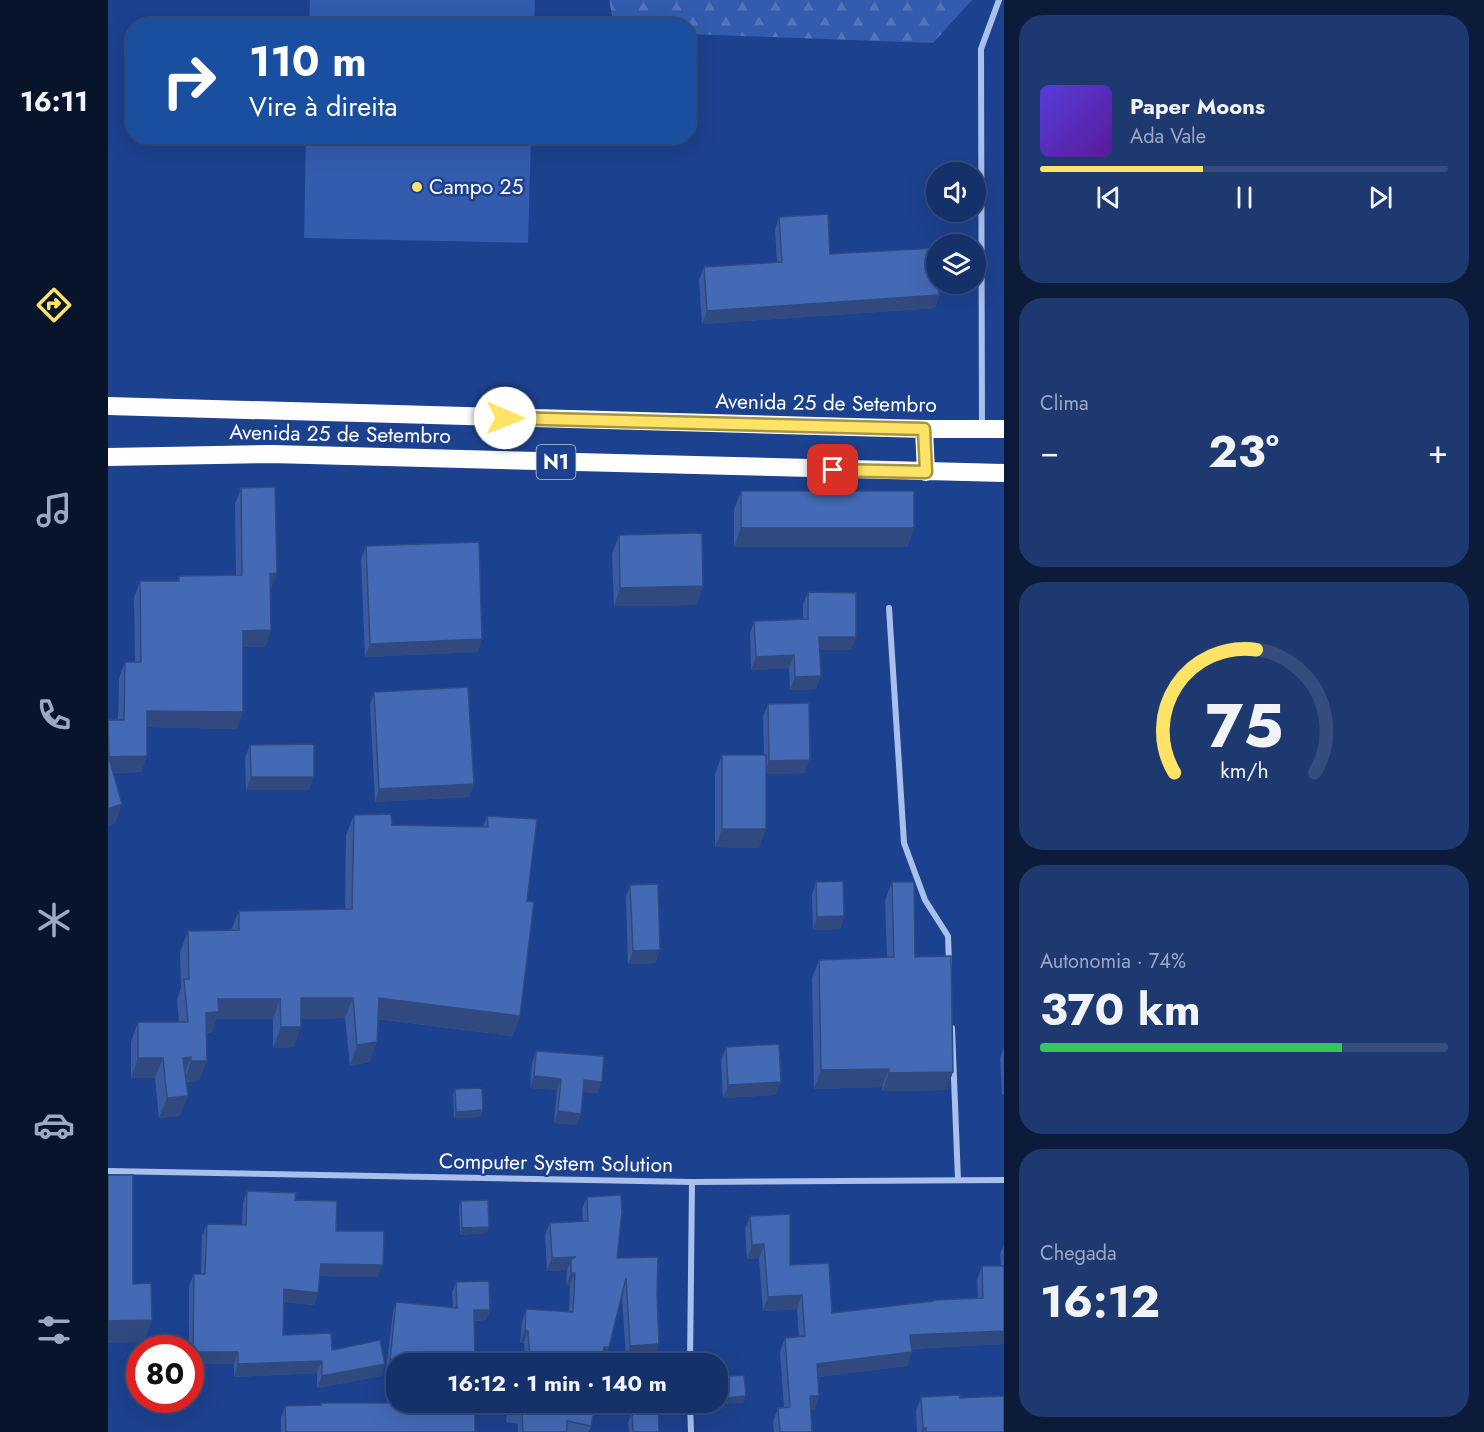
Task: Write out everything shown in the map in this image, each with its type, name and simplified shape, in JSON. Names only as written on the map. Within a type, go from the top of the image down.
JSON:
[{"type":"highway","name":"Avenida 25 de Setembro","points":[[108,406],[924,429],[1004,429]]},
{"type":"highway","points":[[924,429],[926,472]]},
{"type":"highway","name":"Avenida 25 de Setembro","points":[[108,456],[271,453],[1004,473]]},
{"type":"highway","points":[[108,471],[143,457]]},
{"type":"street","points":[[982,429],[981,49],[999,0]]},
{"type":"street","points":[[889,608],[904,843],[925,900],[948,936],[950,971]]},
{"type":"street","points":[[951,1018],[958,1180]]},
{"type":"street","name":"Computer System Solution","points":[[108,1172],[692,1182],[1004,1180]]},
{"type":"street","points":[[690,1353],[692,1182]]},
{"type":"street","points":[[690,1413],[691,1432]]},
{"type":"green space","points":[[310,0],[535,0],[534,18],[309,18]]},
{"type":"green space","points":[[609,0],[972,0],[933,43],[696,34],[696,18],[613,18]]},
{"type":"green space","name":"Campo 25","points":[[306,144],[531,144],[528,243],[304,238]]},
{"type":"building","points":[[828,214],[830,254],[926,249],[926,294],[939,295],[707,311],[704,267],[782,262],[779,217]]},
{"type":"building","points":[[275,487],[277,573],[270,574],[271,630],[243,631],[243,712],[147,711],[147,756],[109,757],[108,720],[124,720],[125,662],[141,662],[140,581],[179,581],[179,576],[242,575],[241,488]]},
{"type":"building","points":[[741,491],[914,491],[914,528],[741,528]]},
{"type":"building","points":[[702,533],[703,586],[620,588],[619,535]]},
{"type":"building","points":[[479,542],[482,639],[370,644],[366,546]]},
{"type":"building","points":[[808,592],[856,593],[856,637],[819,637],[821,676],[795,677],[794,655],[756,657],[754,621],[808,619]]},
{"type":"building","points":[[468,687],[474,784],[379,789],[374,692]]},
{"type":"building","points":[[809,703],[810,760],[769,761],[768,704]]},
{"type":"building","points":[[314,744],[314,777],[251,777],[250,745]]},
{"type":"building","points":[[108,754],[122,804],[108,809]]},
{"type":"building","points":[[722,755],[766,755],[766,829],[722,829]]},
{"type":"building","points":[[391,814],[392,825],[488,827],[487,816],[537,819],[527,901],[534,902],[520,1016],[379,998],[377,1042],[357,1045],[353,998],[301,998],[301,1027],[281,1027],[280,999],[218,999],[219,1012],[206,1013],[207,1061],[191,1061],[191,1057],[183,1058],[188,1096],[167,1098],[163,1058],[138,1058],[138,1022],[188,1022],[184,979],[189,979],[188,931],[239,930],[239,911],[352,909],[354,815]]},
{"type":"building","points":[[843,881],[844,916],[817,917],[816,882]]},
{"type":"building","points":[[892,882],[914,882],[915,957],[951,956],[953,1072],[889,1073],[889,1069],[821,1070],[819,960],[894,957]]},
{"type":"building","points":[[658,884],[660,950],[633,951],[630,885]]},
{"type":"building","points":[[779,1044],[781,1082],[728,1085],[726,1047]]},
{"type":"building","points":[[536,1051],[604,1056],[602,1082],[584,1080],[581,1114],[558,1111],[561,1079],[534,1076]]},
{"type":"building","points":[[482,1088],[483,1110],[456,1112],[455,1089]]},
{"type":"building","points":[[108,1175],[133,1175],[133,1284],[151,1283],[152,1320],[108,1321]]},
{"type":"building","points":[[247,1191],[296,1193],[295,1200],[337,1201],[336,1231],[384,1231],[383,1265],[321,1264],[318,1293],[284,1289],[283,1335],[331,1333],[332,1350],[380,1340],[385,1364],[322,1376],[322,1361],[238,1364],[238,1352],[204,1352],[204,1335],[193,1335],[194,1274],[205,1274],[207,1224],[246,1225]]},
{"type":"building","points":[[621,1195],[622,1212],[617,1258],[658,1257],[659,1344],[630,1346],[626,1278],[609,1347],[604,1347],[603,1353],[529,1353],[528,1331],[525,1330],[526,1309],[573,1312],[575,1273],[571,1273],[571,1259],[576,1257],[552,1258],[550,1223],[588,1221],[587,1197]]},
{"type":"building","points":[[488,1200],[489,1227],[462,1228],[461,1201]]},
{"type":"building","points":[[790,1214],[790,1265],[829,1263],[832,1313],[933,1300],[983,1298],[982,1266],[1004,1266],[1004,1331],[910,1335],[912,1352],[817,1364],[819,1396],[810,1396],[812,1432],[780,1432],[778,1408],[790,1407],[785,1338],[805,1336],[802,1295],[768,1297],[764,1244],[752,1245],[750,1216]]},
{"type":"building","points":[[489,1281],[490,1310],[474,1310],[475,1353],[391,1353],[396,1302],[457,1308],[456,1282]]},
{"type":"building","points":[[744,1375],[746,1396],[728,1398],[728,1376]]},
{"type":"building","points":[[960,1395],[960,1398],[1004,1396],[1004,1432],[926,1432],[926,1428],[923,1428],[921,1397]]},
{"type":"building","points":[[321,1403],[386,1403],[386,1413],[475,1413],[475,1432],[286,1432],[285,1406],[321,1405]]},
{"type":"building","points":[[522,1413],[594,1413],[591,1426],[567,1421],[567,1432],[523,1432]]},
{"type":"building","points":[[632,1413],[658,1413],[659,1432],[633,1432]]},
{"type":"place","name":"Campo 25","points":[[417,187]]},
{"type":"route","points":[[505,418],[924,429],[926,472],[833,470]]}]
